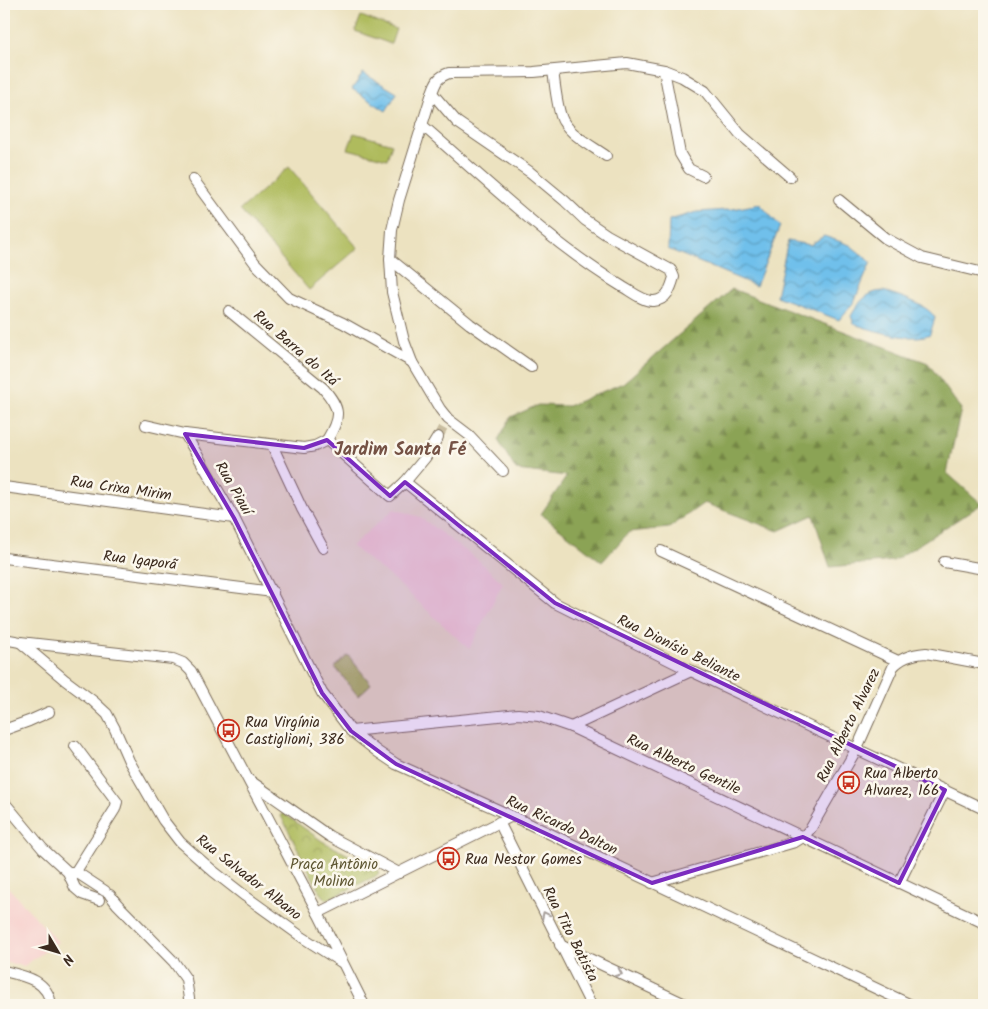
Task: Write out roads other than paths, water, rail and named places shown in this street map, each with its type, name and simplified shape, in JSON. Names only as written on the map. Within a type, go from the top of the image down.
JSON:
[{"type":"street","points":[[503,471],[469,435],[446,422],[412,362],[404,341],[392,292],[390,259],[392,230],[399,200],[436,80],[449,73],[552,71],[627,63],[664,70],[682,76],[705,91],[740,134],[790,177]]},
{"type":"street","points":[[664,70],[680,154],[689,169],[703,176]]},
{"type":"street","points":[[552,71],[563,121],[569,129],[606,156]]},
{"type":"street","points":[[422,125],[537,224],[601,274],[636,295],[652,302],[662,300],[671,289],[674,277],[671,270],[585,220],[530,172],[457,122],[432,93]]},
{"type":"street","points":[[194,178],[254,263],[289,298],[343,323],[412,362]]},
{"type":"street","points":[[839,200],[885,238],[922,258],[984,273]]},
{"type":"street","points":[[390,259],[470,324],[531,367]]},
{"type":"street","name":"Rua Barra do Itá","points":[[229,311],[323,388],[333,400],[338,411],[337,424],[327,440]]},
{"type":"street","points":[[146,425],[185,434],[304,448],[315,446],[327,440],[390,496],[405,482],[425,458],[438,437]]},
{"type":"street","name":"Rua Piauí","points":[[185,434],[234,518],[273,592]]},
{"type":"street","points":[[272,445],[302,509],[323,548]]},
{"type":"street","name":"Rua Dionísio Beliante","points":[[405,482],[555,603],[691,671],[984,809]]},
{"type":"street","name":"Rua Crixa Mirim","points":[[4,487],[234,518]]},
{"type":"street","name":"Rua Alberto Alvarez","points":[[661,551],[898,661],[893,667],[857,748],[812,828],[803,837]]},
{"type":"street","name":"Rua Igaporã","points":[[4,558],[273,592]]},
{"type":"street","points":[[944,562],[984,569]]},
{"type":"street","name":"Rua Ricardo Dalton","points":[[273,592],[297,645],[322,693],[352,731],[396,764],[911,1005]]},
{"type":"street","points":[[4,639],[173,659],[182,663],[191,671],[364,1005]]},
{"type":"street","name":"Rua Salvador Albano","points":[[20,642],[93,701],[106,714],[114,727],[129,762],[163,820],[180,842],[245,896],[302,937],[342,962]]},
{"type":"street","points":[[898,661],[916,654],[926,653],[984,664]]},
{"type":"street","points":[[571,727],[691,671]]},
{"type":"street","points":[[4,730],[48,712]]},
{"type":"street","name":"Rua Alberto Gentile","points":[[352,731],[518,714],[539,716],[571,727],[984,924]]},
{"type":"street","points":[[75,746],[117,802],[115,809],[72,874],[75,888],[82,894],[105,897]]},
{"type":"street","points":[[248,779],[329,836],[399,873]]},
{"type":"street","points":[[899,883],[945,790]]},
{"type":"street","points":[[4,802],[43,849],[72,874],[117,904],[174,962],[186,979],[190,1005]]},
{"type":"street","points":[[318,913],[510,817]]},
{"type":"street","name":"Rua Tito Batista","points":[[499,822],[591,1005]]},
{"type":"street","points":[[652,883],[795,842],[803,837]]},
{"type":"street","points":[[560,945],[688,1005]]},
{"type":"street","points":[[4,971],[31,978],[40,983],[46,991],[51,1005]]},
{"type":"water","points":[[363,73],[397,93],[386,111],[352,89]]},
{"type":"water","points":[[760,204],[780,226],[756,286],[668,249],[669,220],[697,212],[727,210]]},
{"type":"water","points":[[824,236],[850,245],[871,262],[854,302],[839,320],[776,296],[788,241],[810,245]]},
{"type":"water","points":[[883,291],[912,301],[932,313],[935,318],[930,334],[914,337],[903,336],[854,324],[851,316],[860,302],[872,293]]},
{"type":"tunnel","points":[[438,437],[444,426]]},
{"type":"place","name":"Rua Virgínia Castiglioni, 386","points":[[229,731]]},
{"type":"place","name":"Rua Alberto Alvarez, 166","points":[[848,782]]},
{"type":"place","name":"Rua Nestor Gomes","points":[[449,859]]},
{"type":"district","name":"Jardim Santa Fé","points":[[400,449]]},
{"type":"park label","name":"Praça Antônio Molina","points":[[334,872]]}]
